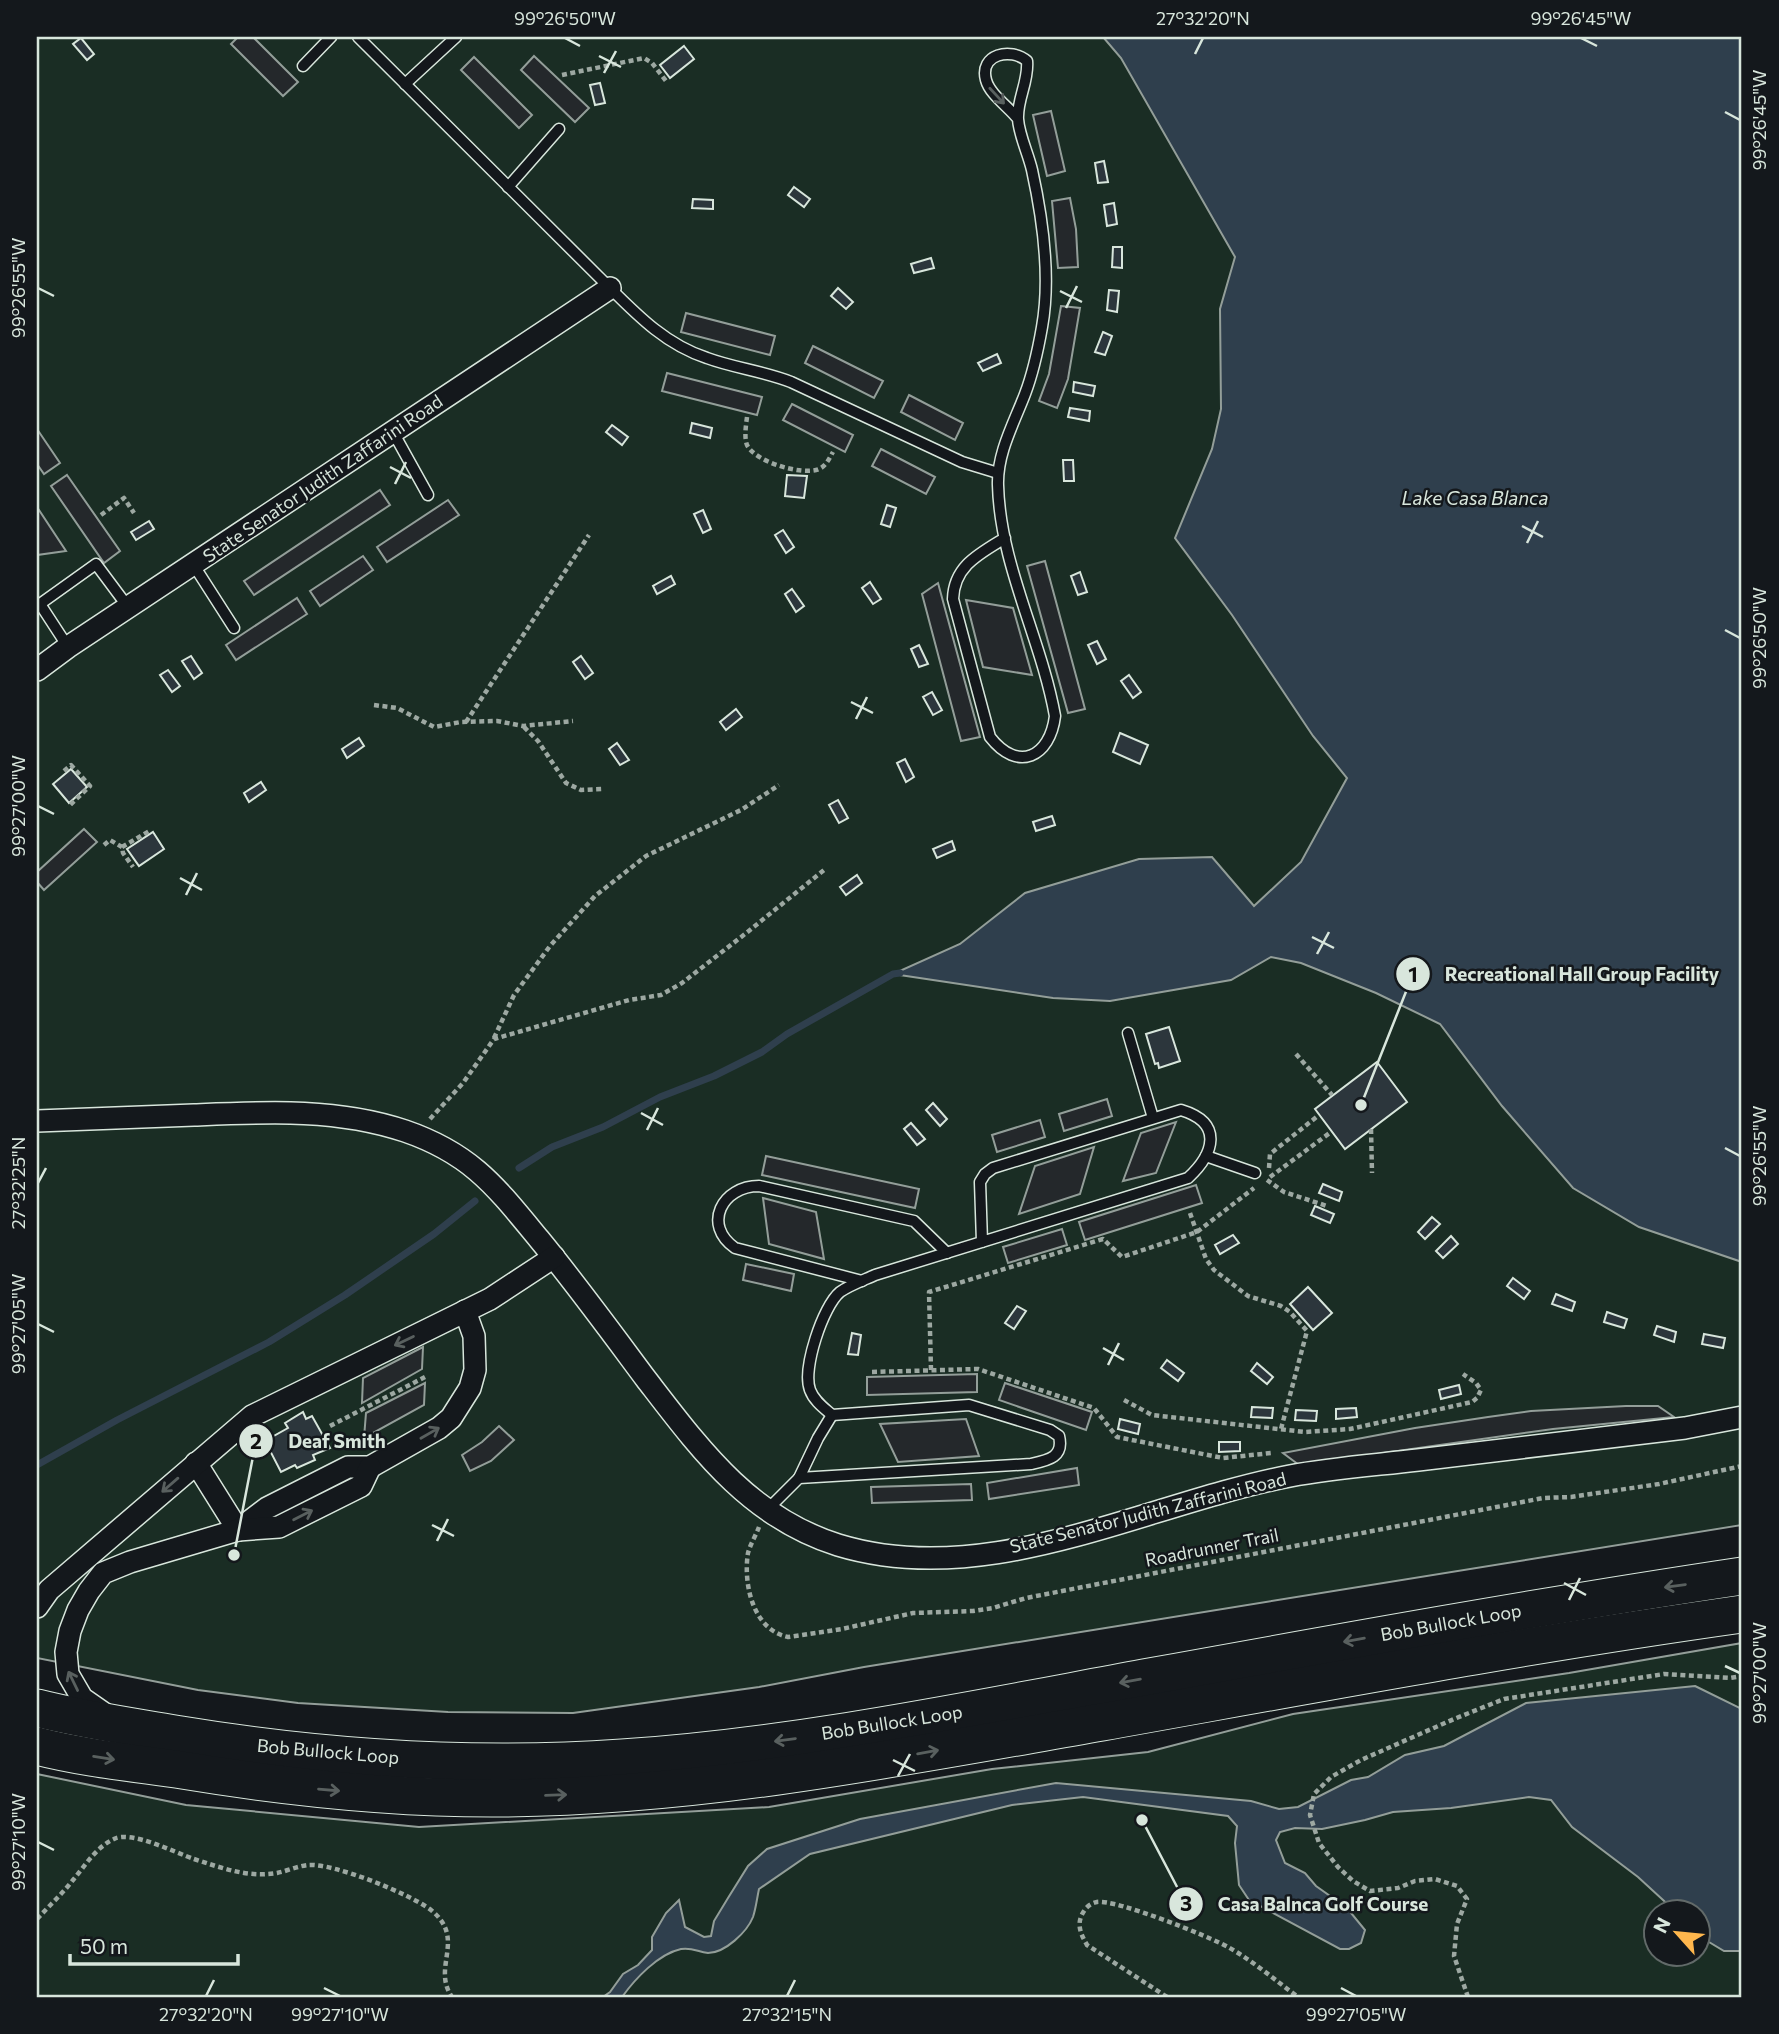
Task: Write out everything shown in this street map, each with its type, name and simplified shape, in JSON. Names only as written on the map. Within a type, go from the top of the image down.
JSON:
[{"type":"highway","name":"Bob Bullock Loop","points":[[37,1708],[121,1726],[296,1751],[456,1762],[551,1762],[704,1751],[947,1714],[1544,1606],[1742,1576]]},
{"type":"highway","name":"Bob Bullock Loop","points":[[37,1746],[252,1782],[328,1791],[495,1798],[662,1788],[824,1770],[1368,1674],[1742,1614]]},
{"type":"street","name":"State Senator Judith Zaffarini Road","points":[[37,670],[610,288]]},
{"type":"street","name":"State Senator Judith Zaffarini Road","points":[[37,1121],[264,1112],[316,1114],[374,1122],[431,1141],[467,1160],[497,1188],[554,1257],[706,1456],[765,1514],[813,1536],[858,1550],[908,1557],[958,1557],[1056,1540],[1292,1476],[1685,1428],[1742,1417]]},
{"type":"street","points":[[37,1607],[49,1590],[239,1426],[267,1407],[490,1299],[554,1257]]},
{"type":"street","points":[[121,1726],[82,1698],[68,1674],[66,1652],[70,1630],[89,1591],[103,1573],[130,1562],[238,1530],[267,1508],[348,1466],[370,1467],[439,1429],[461,1405],[470,1388],[476,1361],[474,1336],[465,1311]]},
{"type":"street","points":[[196,1463],[238,1530]]},
{"type":"lane","points":[[303,66],[331,37]]},
{"type":"lane","points":[[358,37],[654,329],[686,350],[721,363],[780,378],[962,462],[998,473]]},
{"type":"lane","points":[[405,84],[456,37]]},
{"type":"lane","points":[[1005,538],[976,556],[960,571],[955,580],[953,599],[990,737],[1010,755],[1026,758],[1042,748],[1047,741],[1052,733],[1055,716],[1005,538],[998,473],[1005,444],[1031,374],[1045,303],[1044,247],[1032,170],[1018,119],[986,83],[986,68],[990,59],[999,54],[1015,53],[1027,61],[1027,75],[1018,119]]},
{"type":"lane","points":[[509,187],[559,129]]},
{"type":"lane","points":[[393,432],[428,495]]},
{"type":"lane","points":[[68,647],[40,604],[96,564],[128,607]]},
{"type":"lane","points":[[193,564],[234,628]]},
{"type":"lane","points":[[1128,1033],[1153,1118]]},
{"type":"lane","points":[[799,1478],[1031,1464],[1057,1454],[1061,1446],[1059,1436],[1050,1430],[976,1406],[832,1415],[819,1404],[810,1390],[808,1378],[814,1346],[832,1302],[839,1293],[862,1281],[1188,1178],[1202,1165],[1206,1156],[1211,1136],[1207,1124],[1195,1115],[1181,1110],[993,1168],[980,1182],[982,1242]]},
{"type":"lane","points":[[1206,1156],[1255,1173]]},
{"type":"lane","points":[[862,1281],[735,1248],[720,1231],[721,1208],[735,1191],[759,1186],[914,1221],[947,1252]]},
{"type":"lane","points":[[765,1514],[799,1478],[832,1415]]},
{"type":"path","points":[[562,75],[644,58],[652,63],[666,82]]},
{"type":"path","points":[[747,417],[747,444],[754,454],[775,466],[813,470],[828,462],[833,452]]},
{"type":"path","points":[[101,515],[124,498],[134,513]]},
{"type":"path","points":[[466,722],[589,535]]},
{"type":"path","points":[[374,705],[397,708],[434,727],[466,722],[497,721],[523,726],[573,721]]},
{"type":"path","points":[[523,726],[538,741],[566,783],[580,790],[603,789]]},
{"type":"path","points":[[64,771],[71,765],[90,786],[69,806]]},
{"type":"path","points":[[430,1119],[463,1083],[494,1039],[514,995],[550,946],[595,896],[646,856],[741,810],[779,785]]},
{"type":"path","points":[[104,845],[110,840],[122,847],[128,846],[151,830]]},
{"type":"path","points":[[122,847],[133,867]]},
{"type":"path","points":[[494,1039],[629,1000],[661,995],[746,934],[824,870]]},
{"type":"path","points":[[1296,1054],[1332,1095]]},
{"type":"path","points":[[1267,1180],[1270,1154],[1319,1115]]},
{"type":"path","points":[[1371,1129],[1372,1173]]},
{"type":"path","points":[[931,1370],[929,1292],[1103,1239],[1122,1257],[1197,1232],[1331,1132]]},
{"type":"path","points":[[1267,1180],[1284,1192],[1327,1206]]},
{"type":"path","points":[[1190,1213],[1206,1259],[1214,1270],[1248,1296],[1281,1306],[1307,1331],[1281,1429]]},
{"type":"path","points":[[872,1372],[978,1369],[1094,1408],[1116,1437],[1223,1458],[1271,1453]]},
{"type":"path","points":[[1124,1400],[1152,1415],[1305,1432],[1350,1429],[1472,1402],[1481,1390],[1463,1374]]},
{"type":"path","points":[[330,1426],[425,1377]]},
{"type":"path","name":"Roadrunner Trail","points":[[765,1514],[748,1552],[748,1577],[757,1615],[767,1627],[780,1636],[788,1637],[842,1629],[913,1613],[993,1608],[1026,1598],[1410,1523],[1543,1498],[1660,1485],[1742,1466]]},
{"type":"path","points":[[1468,1997],[1454,1956],[1457,1924],[1467,1899],[1457,1886],[1435,1879],[1415,1881],[1398,1888],[1370,1891],[1353,1881],[1338,1867],[1314,1832],[1310,1815],[1314,1794],[1331,1777],[1361,1760],[1454,1718],[1504,1699],[1664,1674],[1730,1678],[1742,1676]]},
{"type":"path","points":[[37,1919],[74,1879],[83,1865],[114,1838],[127,1837],[144,1841],[233,1872],[260,1875],[308,1865],[334,1868],[411,1899],[431,1910],[443,1922],[449,1937],[445,1987],[452,1997]]},
{"type":"path","points":[[1167,1997],[1087,1945],[1080,1933],[1079,1924],[1089,1905],[1098,1902],[1120,1906],[1199,1933],[1229,1947],[1297,1997]]},
{"type":"green space","points":[[37,37],[1742,37],[1742,1525],[864,1667],[759,1687],[573,1713],[448,1712],[298,1703],[198,1690],[37,1658]]},
{"type":"green space","points":[[1742,1643],[1742,1997],[37,1997],[37,1774],[186,1805],[419,1827],[769,1807],[992,1769],[1148,1752],[1293,1714],[1569,1673]]},
{"type":"shaded area","points":[[238,37],[253,37],[298,82],[283,96],[231,44]]},
{"type":"shaded area","points":[[534,56],[589,108],[575,122],[521,70]]},
{"type":"shaded area","points":[[474,57],[532,115],[519,128],[461,70]]},
{"type":"shaded area","points":[[1051,111],[1065,171],[1047,176],[1033,115]]},
{"type":"shaded area","points":[[1070,198],[1076,229],[1078,267],[1058,268],[1052,201]]},
{"type":"shaded area","points":[[1061,306],[1080,308],[1068,379],[1057,408],[1039,401],[1049,374]]},
{"type":"shaded area","points":[[686,313],[775,336],[770,355],[681,332]]},
{"type":"shaded area","points":[[813,346],[883,381],[874,398],[805,363]]},
{"type":"shaded area","points":[[667,373],[762,397],[757,415],[662,391]]},
{"type":"shaded area","points":[[909,395],[963,423],[955,440],[901,412]]},
{"type":"shaded area","points":[[792,404],[853,435],[845,452],[783,420]]},
{"type":"shaded area","points":[[37,429],[60,463],[44,474],[37,464]]},
{"type":"shaded area","points":[[881,449],[935,477],[926,494],[872,466]]},
{"type":"shaded area","points":[[67,475],[120,551],[104,563],[51,486]]},
{"type":"shaded area","points":[[380,490],[390,505],[254,595],[244,581]]},
{"type":"shaded area","points":[[448,500],[459,515],[387,562],[377,547]]},
{"type":"shaded area","points":[[37,507],[66,551],[37,555]]},
{"type":"shaded area","points":[[363,556],[373,570],[320,606],[310,591]]},
{"type":"shaded area","points":[[1045,561],[1085,709],[1068,713],[1027,566]]},
{"type":"shaded area","points":[[938,583],[980,737],[961,741],[922,594]]},
{"type":"shaded area","points":[[297,598],[307,614],[236,660],[226,645]]},
{"type":"shaded area","points":[[966,600],[1013,608],[1032,675],[983,667]]},
{"type":"shaded area","points":[[84,829],[97,842],[44,890],[37,882],[37,872]]},
{"type":"shaded area","points":[[1107,1099],[1112,1116],[1064,1131],[1059,1114]]},
{"type":"shaded area","points":[[1040,1120],[1045,1137],[997,1152],[992,1135]]},
{"type":"shaded area","points":[[1176,1122],[1156,1173],[1123,1181],[1141,1133]]},
{"type":"shaded area","points":[[1094,1147],[1080,1194],[1019,1214],[1035,1166]]},
{"type":"shaded area","points":[[766,1156],[919,1189],[915,1208],[762,1175]]},
{"type":"shaded area","points":[[1196,1185],[1202,1203],[1085,1240],[1079,1222]]},
{"type":"shaded area","points":[[763,1198],[816,1212],[824,1259],[769,1244]]},
{"type":"shaded area","points":[[1062,1229],[1067,1245],[1008,1263],[1003,1247]]},
{"type":"shaded area","points":[[746,1264],[794,1274],[791,1291],[743,1280]]},
{"type":"shaded area","points":[[423,1347],[422,1369],[362,1403],[363,1378]]},
{"type":"shaded area","points":[[977,1374],[977,1392],[867,1395],[867,1377]]},
{"type":"shaded area","points":[[425,1383],[424,1405],[364,1438],[366,1413]]},
{"type":"shaded area","points":[[1005,1383],[1092,1412],[1086,1430],[999,1400]]},
{"type":"shaded area","points":[[1658,1406],[1674,1417],[1553,1429],[1299,1465],[1283,1453],[1415,1428],[1531,1411]]},
{"type":"shaded area","points":[[966,1419],[979,1456],[898,1462],[880,1424]]},
{"type":"shaded area","points":[[499,1426],[514,1440],[491,1461],[470,1471],[462,1455],[482,1442]]},
{"type":"shaded area","points":[[1077,1468],[1079,1485],[989,1499],[987,1483]]},
{"type":"shaded area","points":[[971,1484],[972,1500],[872,1503],[871,1487]]},
{"type":"water","name":"Lake Casa Blanca","points":[[1103,37],[1742,37],[1742,1262],[1639,1227],[1573,1188],[1502,1106],[1440,1024],[1376,993],[1301,963],[1271,957],[1231,980],[1110,1001],[1053,998],[893,974],[960,944],[1025,893],[1139,859],[1212,857],[1254,906],[1301,862],[1347,778],[1313,736],[1232,615],[1175,538],[1212,449],[1221,409],[1220,309],[1235,257],[1121,58]]},
{"type":"water","points":[[1695,1686],[1742,1709],[1742,1951],[1724,1951],[1712,1944],[1712,1898],[1661,1898],[1638,1877],[1572,1827],[1551,1800],[1529,1797],[1451,1808],[1393,1812],[1322,1829],[1295,1828],[1280,1832],[1276,1840],[1285,1863],[1305,1873],[1316,1886],[1347,1908],[1365,1930],[1361,1943],[1349,1949],[1340,1949],[1249,1900],[1239,1885],[1235,1843],[1237,1826],[1228,1816],[1083,1797],[1012,1805],[810,1854],[759,1889],[750,1923],[728,1946],[708,1953],[688,1949],[672,1952],[648,1968],[622,1997],[603,1997],[623,1974],[638,1965],[652,1950],[652,1937],[666,1913],[679,1900],[685,1927],[704,1937],[711,1936],[714,1921],[748,1866],[767,1849],[860,1819],[1056,1783],[1251,1801],[1279,1809],[1298,1807],[1351,1780],[1368,1777],[1405,1755],[1444,1746],[1526,1703]]},
{"type":"building","points":[[81,38],[94,54],[87,60],[73,44]]},
{"type":"building","points":[[684,46],[694,59],[670,78],[660,65]]},
{"type":"building","points":[[600,83],[605,103],[595,105],[590,85]]},
{"type":"building","points":[[1104,161],[1108,182],[1098,183],[1095,163]]},
{"type":"building","points":[[794,187],[810,199],[804,207],[788,195]]},
{"type":"building","points":[[693,199],[713,200],[713,209],[692,208]]},
{"type":"building","points":[[1114,203],[1117,224],[1107,226],[1104,205]]},
{"type":"building","points":[[1113,247],[1122,247],[1122,268],[1112,267]]},
{"type":"building","points":[[931,258],[934,268],[914,273],[911,264]]},
{"type":"building","points":[[838,288],[853,302],[846,309],[831,296]]},
{"type":"building","points":[[1109,290],[1119,291],[1117,312],[1107,310]]},
{"type":"building","points":[[1103,332],[1112,336],[1105,355],[1095,352]]},
{"type":"building","points":[[997,354],[1001,363],[983,371],[978,363]]},
{"type":"building","points":[[1074,382],[1095,386],[1093,396],[1073,392]]},
{"type":"building","points":[[1070,408],[1090,411],[1089,421],[1068,417]]},
{"type":"building","points":[[692,423],[712,428],[710,438],[690,433]]},
{"type":"building","points":[[612,425],[628,437],[622,445],[606,432]]},
{"type":"building","points":[[1063,460],[1073,460],[1074,481],[1064,481]]},
{"type":"building","points":[[787,475],[807,476],[804,498],[785,496]]},
{"type":"building","points":[[887,505],[896,508],[890,527],[881,524]]},
{"type":"building","points":[[703,510],[711,529],[703,533],[694,514]]},
{"type":"building","points":[[149,521],[154,529],[136,540],[131,532]]},
{"type":"building","points":[[783,530],[794,547],[786,553],[775,535]]},
{"type":"building","points":[[1080,572],[1087,592],[1078,595],[1071,576]]},
{"type":"building","points":[[671,576],[675,584],[657,594],[653,586]]},
{"type":"building","points":[[870,582],[881,599],[873,604],[862,588]]},
{"type":"building","points":[[792,589],[804,606],[796,612],[785,594]]},
{"type":"building","points":[[1097,641],[1106,659],[1097,664],[1088,645]]},
{"type":"building","points":[[919,645],[928,664],[919,667],[911,649]]},
{"type":"building","points":[[191,656],[202,673],[194,679],[182,661]]},
{"type":"building","points":[[581,656],[593,673],[585,679],[573,662]]},
{"type":"building","points":[[168,670],[180,686],[172,692],[160,675]]},
{"type":"building","points":[[1129,675],[1141,692],[1133,698],[1121,681]]},
{"type":"building","points":[[932,692],[942,710],[933,715],[923,697]]},
{"type":"building","points":[[736,709],[742,717],[726,730],[720,722]]},
{"type":"building","points":[[1120,733],[1148,745],[1140,764],[1113,752]]},
{"type":"building","points":[[359,738],[364,746],[347,758],[342,749]]},
{"type":"building","points":[[617,743],[629,760],[620,765],[609,749]]},
{"type":"building","points":[[905,759],[914,777],[906,782],[897,763]]},
{"type":"building","points":[[71,769],[87,787],[69,803],[53,784]]},
{"type":"building","points":[[261,782],[266,790],[249,802],[244,793]]},
{"type":"building","points":[[838,800],[848,818],[839,823],[829,805]]},
{"type":"building","points":[[1052,816],[1055,825],[1036,831],[1033,822]]},
{"type":"building","points":[[153,832],[164,849],[139,866],[127,849]]},
{"type":"building","points":[[952,841],[955,850],[937,858],[933,849]]},
{"type":"building","points":[[857,875],[862,883],[846,895],[840,887]]},
{"type":"building","points":[[1169,1027],[1180,1061],[1159,1068],[1158,1063],[1155,1064],[1146,1034]]},
{"type":"building","points":[[1377,1062],[1407,1102],[1345,1149],[1315,1109]]},
{"type":"building","points":[[933,1103],[947,1119],[940,1126],[926,1110]]},
{"type":"building","points":[[911,1123],[925,1139],[917,1145],[904,1129]]},
{"type":"building","points":[[1323,1184],[1342,1192],[1339,1201],[1319,1193]]},
{"type":"building","points":[[1315,1206],[1334,1214],[1330,1223],[1311,1215]]},
{"type":"building","points":[[1432,1217],[1440,1224],[1425,1239],[1418,1232]]},
{"type":"building","points":[[1233,1235],[1239,1243],[1220,1254],[1215,1245]]},
{"type":"building","points":[[1451,1236],[1458,1244],[1443,1258],[1436,1251]]},
{"type":"building","points":[[1513,1278],[1530,1291],[1524,1299],[1507,1286]]},
{"type":"building","points":[[1308,1287],[1332,1313],[1313,1330],[1290,1304]]},
{"type":"building","points":[[1556,1294],[1575,1302],[1572,1311],[1552,1304]]},
{"type":"building","points":[[1017,1306],[1026,1311],[1014,1329],[1005,1323]]},
{"type":"building","points":[[1607,1312],[1627,1319],[1624,1328],[1604,1322]]},
{"type":"building","points":[[1657,1326],[1676,1332],[1674,1342],[1654,1335]]},
{"type":"building","points":[[852,1333],[861,1335],[858,1355],[848,1354]]},
{"type":"building","points":[[1704,1334],[1725,1338],[1723,1348],[1702,1344]]},
{"type":"building","points":[[1167,1360],[1184,1373],[1178,1381],[1161,1368]]},
{"type":"building","points":[[1257,1363],[1273,1377],[1267,1384],[1251,1371]]},
{"type":"building","points":[[1459,1385],[1461,1394],[1441,1399],[1439,1390]]},
{"type":"building","points":[[1252,1407],[1273,1408],[1272,1418],[1251,1417]]},
{"type":"building","points":[[1356,1408],[1357,1417],[1336,1419],[1336,1409]]},
{"type":"building","points":[[1296,1410],[1317,1411],[1316,1421],[1295,1420]]},
{"type":"building","points":[[303,1412],[306,1419],[312,1416],[330,1448],[313,1455],[315,1460],[281,1472],[265,1441],[288,1428],[285,1423]]},
{"type":"building","points":[[1120,1419],[1140,1424],[1138,1434],[1118,1429]]},
{"type":"building","points":[[1219,1442],[1240,1442],[1240,1451],[1219,1452]]},
{"type":"waterway","points":[[519,1168],[552,1147],[603,1127],[660,1097],[714,1076],[762,1052],[787,1034],[893,974],[900,973]]},
{"type":"waterway","points":[[37,1465],[117,1420],[269,1342],[345,1295],[434,1234],[475,1201]]},
{"type":"place","name":"Recreational Hall Group Facility","points":[[1361,1105]]},
{"type":"place","name":"Deaf Smith","points":[[234,1555]]},
{"type":"place","name":"Casa Balnca Golf Course","points":[[1142,1820]]}]
